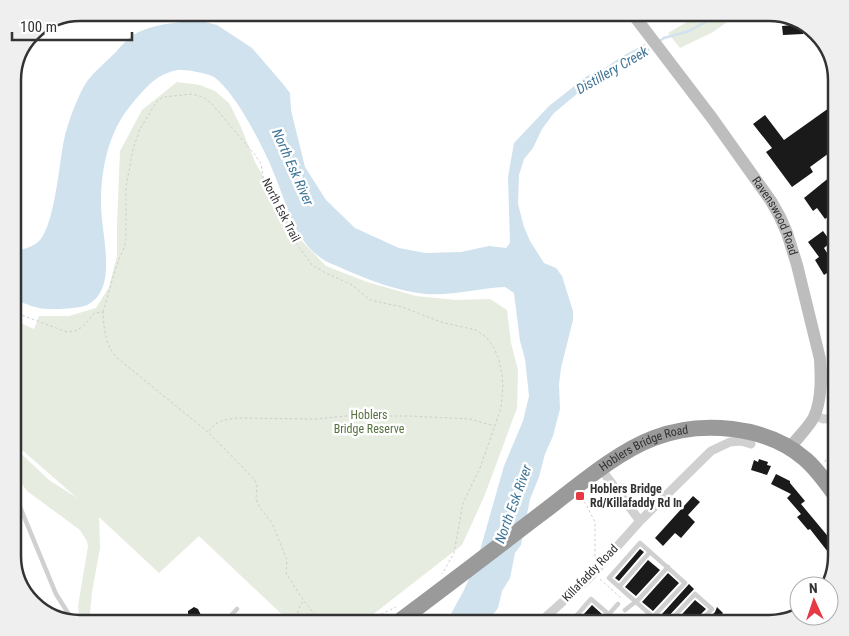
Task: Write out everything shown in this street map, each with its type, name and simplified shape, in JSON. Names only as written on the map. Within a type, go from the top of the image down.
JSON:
[{"type":"highway","name":"Hoblers Bridge Road","points":[[397,615],[555,504],[601,469],[654,438],[682,430],[715,429],[734,430],[767,437],[790,448],[805,459],[828,486]]},
{"type":"street","name":"Ravenswood Road","points":[[639,21],[772,201],[784,225],[820,359],[820,391],[815,415],[790,448]]},
{"type":"street","points":[[815,415],[823,419],[828,419]]},
{"type":"street","name":"Killafaddy Road","points":[[549,615],[589,578],[640,521],[711,451],[730,442],[741,441],[751,444]]},
{"type":"street","points":[[601,469],[640,521]]},
{"type":"lane","points":[[21,509],[56,594],[69,614]]},
{"type":"lane","points":[[651,615],[609,578],[640,543],[684,583],[655,615]]},
{"type":"lane","points":[[619,587],[650,552]]},
{"type":"lane","points":[[625,610],[639,599],[668,567]]},
{"type":"lane","points":[[676,615],[695,594],[712,609],[706,615]]},
{"type":"lane","points":[[578,615],[592,599],[609,615],[618,604]]},
{"type":"lane","points":[[232,615],[237,609]]},
{"type":"path","name":"North Esk Trail","points":[[315,615],[286,573],[287,560],[272,523],[260,508],[256,499],[257,485],[254,479],[208,432],[116,357],[105,338],[103,312],[126,239],[126,187],[134,149],[140,129],[157,101],[163,97],[192,94],[203,97],[213,105],[261,164],[264,182],[281,209],[293,239],[312,265],[352,285],[370,300],[402,307],[441,322],[476,330],[487,338],[499,360],[502,375],[501,408],[480,468],[463,502],[454,553],[444,572],[439,576]]},
{"type":"path","points":[[21,315],[67,332],[75,332],[82,328],[94,313],[103,312]]},
{"type":"path","points":[[208,432],[215,424],[237,418],[315,419],[347,416],[408,416],[470,419],[495,426]]},
{"type":"path","points":[[824,463],[826,458]]},
{"type":"path","points":[[582,497],[594,522],[596,559]]},
{"type":"path","points":[[297,615],[304,600]]},
{"type":"green space","points":[[688,21],[729,21],[713,32],[680,48],[668,33]]},
{"type":"green space","name":"Hoblers Bridge Reserve","points":[[177,82],[200,85],[215,91],[229,103],[255,162],[299,238],[326,266],[367,282],[416,296],[456,300],[490,299],[507,310],[511,343],[518,370],[517,408],[484,497],[462,545],[372,615],[283,615],[199,536],[159,573],[99,517],[100,548],[90,615],[79,615],[78,606],[88,546],[87,541],[80,530],[27,491],[21,482],[21,454],[49,480],[77,498],[21,449],[21,323],[34,329],[39,316],[69,316],[96,308],[109,287],[117,256],[120,151],[142,110]]},
{"type":"water","name":"North Esk River","points":[[201,21],[217,25],[252,48],[290,93],[291,110],[305,167],[326,200],[355,228],[399,248],[425,253],[461,252],[489,246],[506,248],[510,243],[508,177],[514,143],[549,106],[587,76],[605,68],[645,44],[650,50],[590,83],[554,113],[542,129],[533,148],[524,159],[519,175],[518,204],[524,227],[530,241],[544,263],[556,268],[562,276],[573,311],[573,320],[561,368],[559,384],[560,409],[553,436],[530,499],[521,545],[515,553],[510,578],[502,591],[498,608],[493,615],[450,615],[477,561],[504,466],[523,421],[529,396],[514,293],[505,287],[446,294],[426,294],[370,280],[323,259],[304,241],[292,221],[271,165],[248,121],[230,93],[212,76],[183,70],[173,71],[158,77],[131,105],[117,126],[108,150],[101,189],[106,273],[103,286],[97,297],[87,305],[63,309],[39,308],[21,302],[21,250],[35,245],[45,232],[53,207],[66,134],[77,100],[85,85],[98,69],[133,35],[148,28],[178,22]]},
{"type":"building","points":[[782,26],[795,27],[803,34],[783,35]]},
{"type":"building","points":[[828,109],[828,154],[810,167],[813,172],[792,187],[766,152],[772,148],[753,124],[765,115],[784,140]]},
{"type":"building","points":[[828,178],[828,217],[825,219],[817,208],[813,211],[804,198]]},
{"type":"building","points":[[823,231],[828,238],[828,245],[824,248],[828,254],[828,272],[824,275],[815,260],[819,257],[808,242]]},
{"type":"building","points":[[759,459],[768,462],[767,465],[771,466],[767,475],[751,470],[754,460],[758,462]]},
{"type":"building","points":[[776,474],[790,481],[805,501],[801,504],[828,536],[828,552],[810,529],[808,530],[797,517],[801,514],[787,498],[791,494],[771,484]]},
{"type":"building","points":[[693,496],[700,502],[688,515],[695,522],[681,538],[675,533],[663,546],[655,538]]},
{"type":"building","points":[[640,549],[644,552],[619,581],[615,578]]},
{"type":"building","points":[[648,560],[660,570],[636,596],[625,587]]},
{"type":"building","points":[[668,573],[679,583],[653,611],[642,602]]},
{"type":"building","points":[[689,584],[694,589],[670,615],[661,615]]},
{"type":"building","points":[[695,600],[706,609],[700,615],[681,615]]},
{"type":"building","points":[[592,605],[603,615],[583,615]]},
{"type":"building","points":[[194,607],[198,609],[201,615],[188,615],[188,611]]},
{"type":"building","points":[[717,607],[723,613],[721,615],[712,615]]},
{"type":"waterway","name":"Distillery Creek","points":[[658,42],[664,38],[689,31],[707,21]]},
{"type":"place","name":"Hoblers Bridge Rd/Killafaddy Rd In","points":[[580,496]]}]
